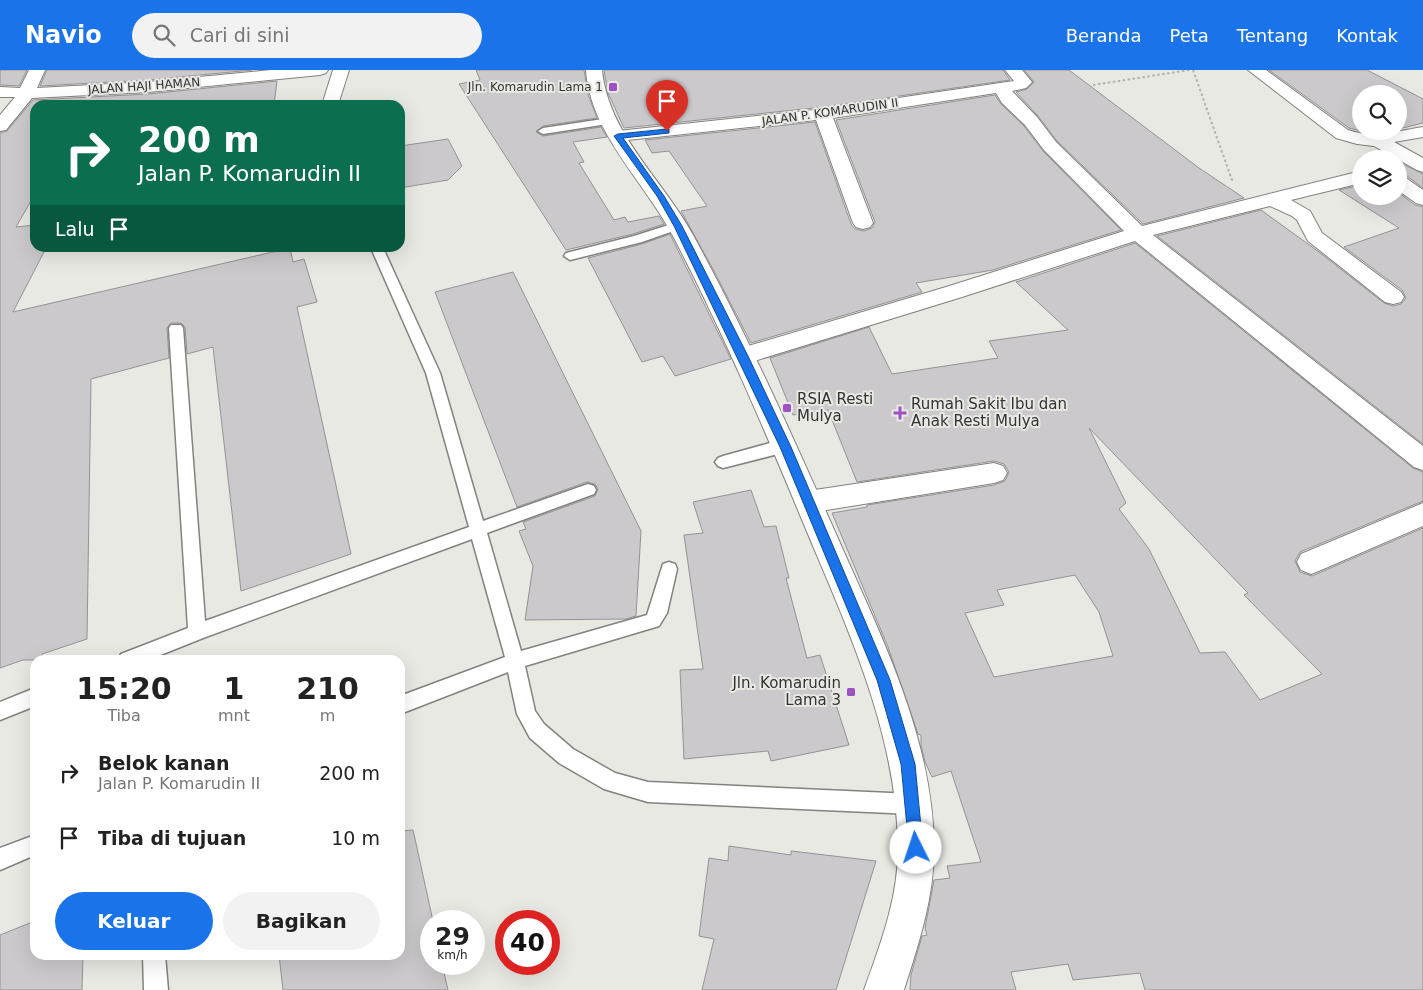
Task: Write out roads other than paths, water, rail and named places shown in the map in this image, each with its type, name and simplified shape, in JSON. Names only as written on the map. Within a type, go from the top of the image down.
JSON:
[{"type":"street","points":[[0,126],[27,93],[30,81],[37,70]]},
{"type":"street","points":[[148,87],[156,70]]},
{"type":"street","name":"JALAN HAJI HAMAN","points":[[6,87],[27,93],[148,87],[320,70]]},
{"type":"street","points":[[332,100],[341,70]]},
{"type":"street","points":[[594,70],[594,89],[614,129],[678,226],[743,356],[785,447],[884,680],[908,764],[916,848],[908,917],[884,990]]},
{"type":"street","name":"JALAN P. KOMARUDIN II","points":[[614,129],[823,114],[1024,82],[1013,70]]},
{"type":"street","points":[[1256,70],[1342,134],[1352,137]]},
{"type":"street","points":[[1001,87],[1008,99],[1031,121],[1050,146],[1138,233],[1423,460]]},
{"type":"street","points":[[823,114],[863,223]]},
{"type":"street","points":[[1407,135],[1423,132]]},
{"type":"street","points":[[1352,150],[1347,147],[1356,140]]},
{"type":"street","points":[[1377,140],[1423,166]]},
{"type":"street","points":[[743,356],[954,292],[1138,233],[1352,179]]},
{"type":"street","points":[[1407,189],[1423,199]]},
{"type":"street","points":[[1270,199],[1301,213],[1305,217],[1307,226],[1315,236],[1393,297]]},
{"type":"street","points":[[808,502],[994,473]]},
{"type":"street","points":[[1311,562],[1423,514]]},
{"type":"lane","points":[[544,131],[614,129]]},
{"type":"lane","points":[[570,256],[638,239],[678,226]]},
{"type":"lane","points":[[379,252],[433,372],[515,661],[526,714],[537,731],[566,756],[611,782],[648,792],[913,804]]},
{"type":"lane","points":[[176,328],[197,632]]},
{"type":"lane","points":[[723,462],[770,449],[785,447]]},
{"type":"lane","points":[[140,655],[197,632],[588,490]]},
{"type":"lane","points":[[405,704],[515,661],[653,621],[658,613],[669,569]]},
{"type":"lane","points":[[0,711],[30,699]]},
{"type":"lane","points":[[0,858],[30,847]]},
{"type":"lane","points":[[154,960],[156,990]]},
{"type":"place","name":"Jln. Komarudin Lama 1","points":[[613,87]]},
{"type":"place","name":"RSIA Resti Mulya","points":[[787,408]]},
{"type":"place","name":"Rumah Sakit Ibu dan Anak Resti Mulya","points":[[900,413]]},
{"type":"place","name":"Jln. Komarudin Lama 3","points":[[851,692]]}]
